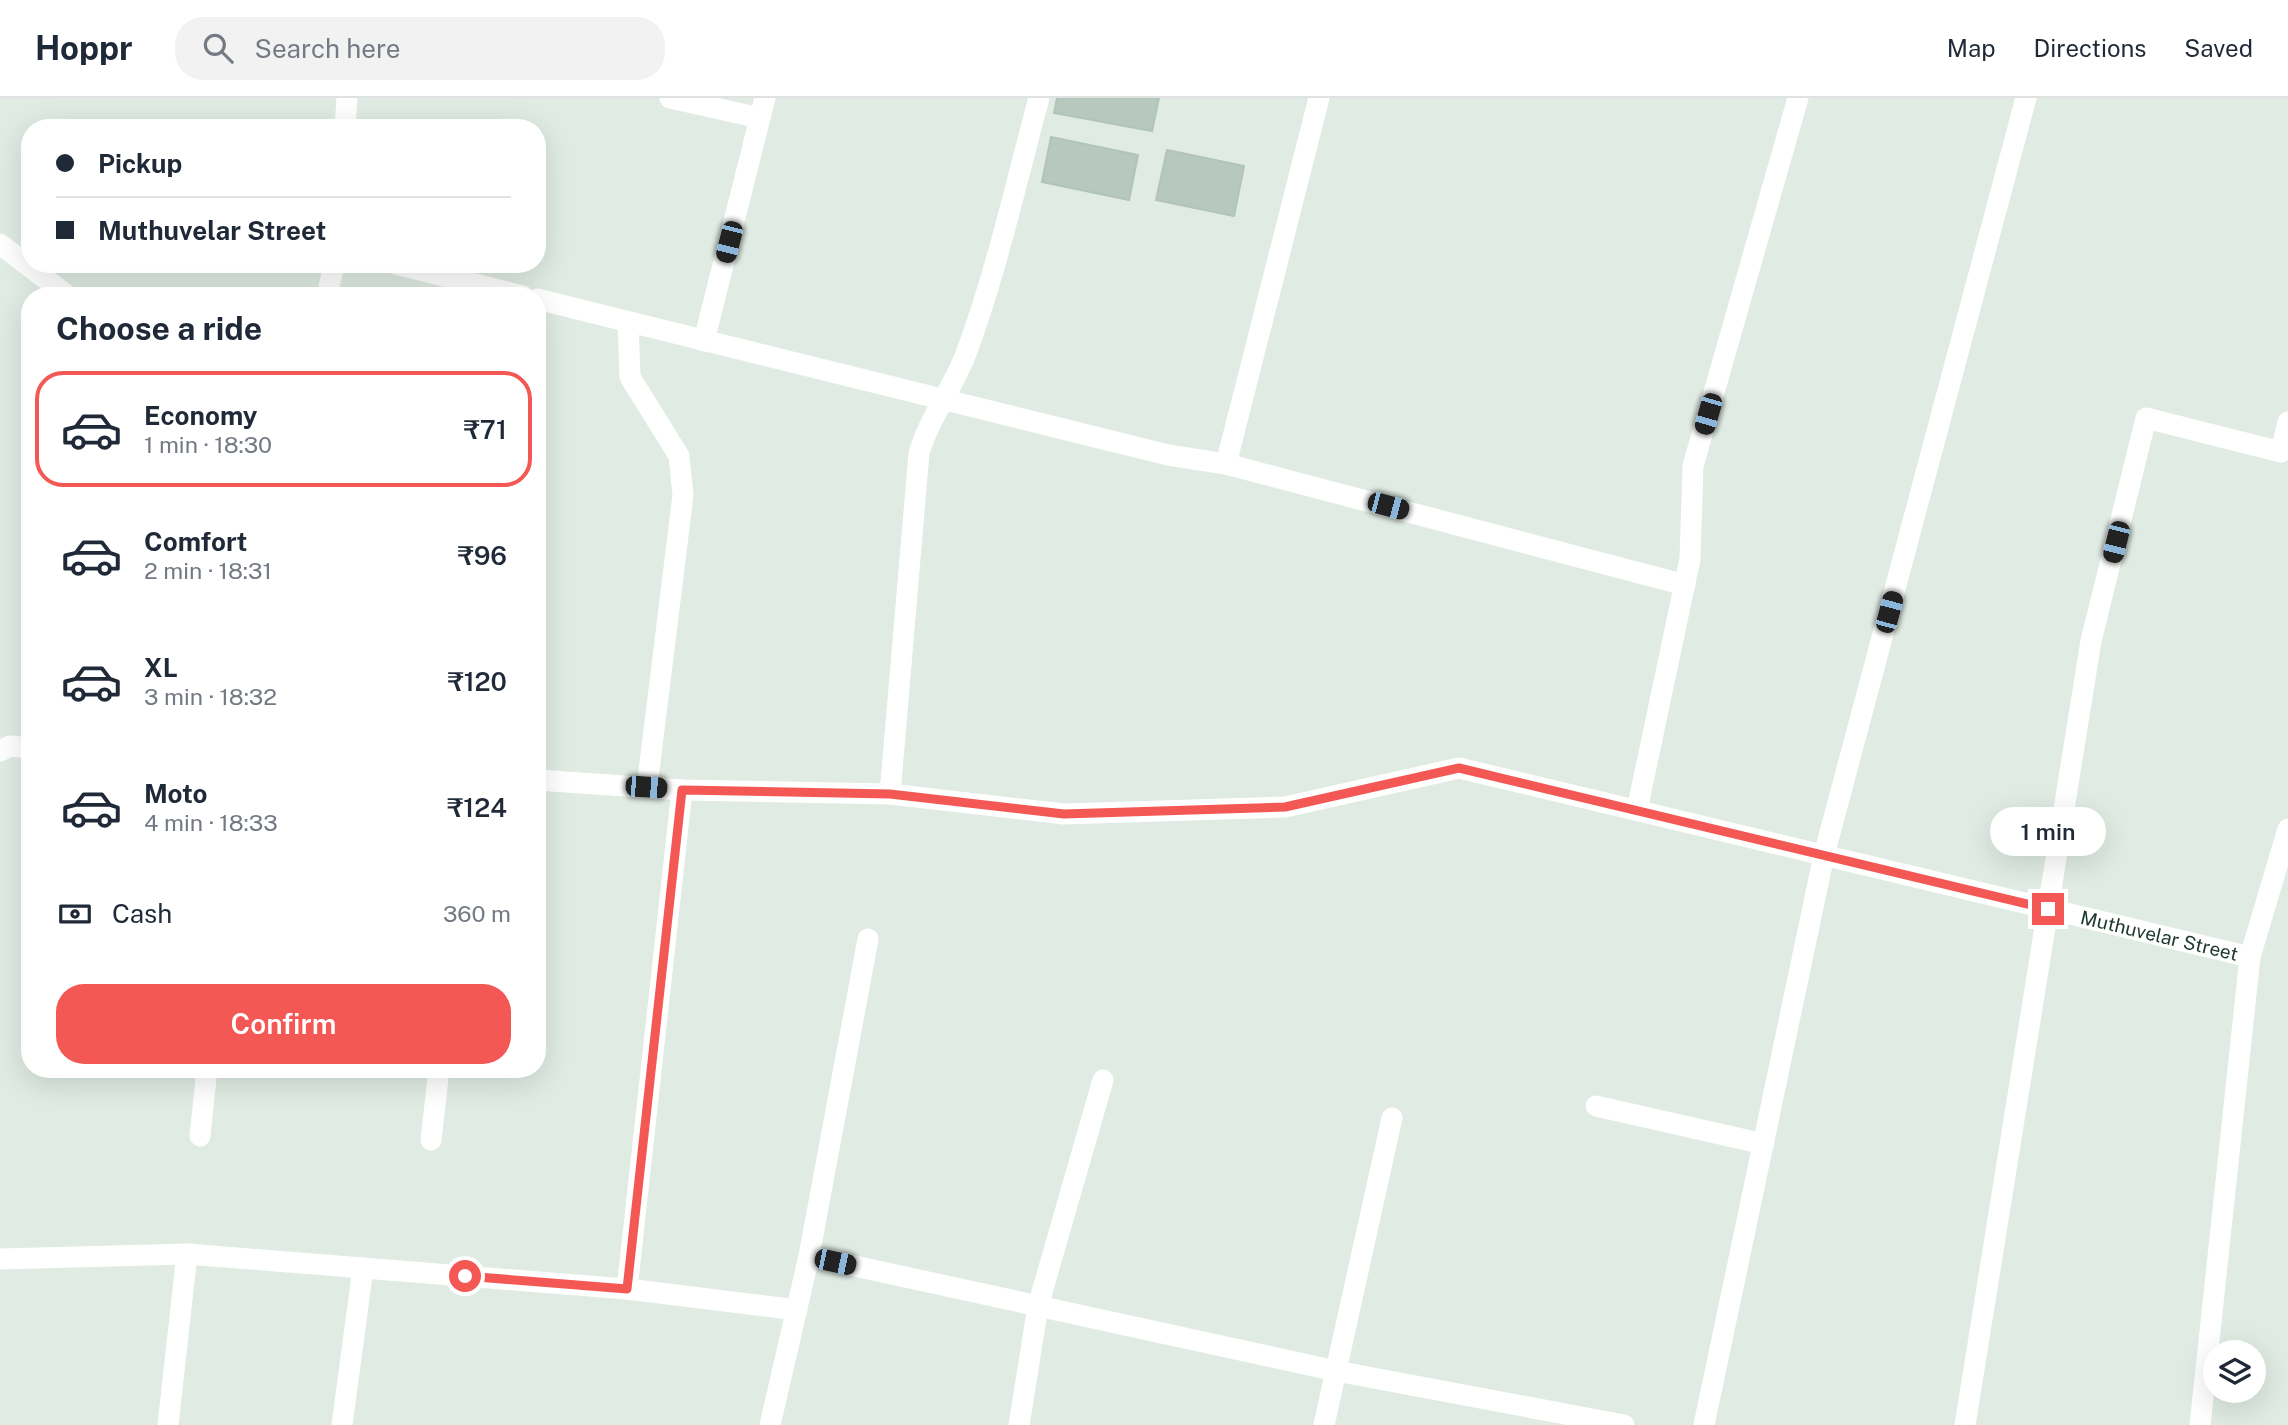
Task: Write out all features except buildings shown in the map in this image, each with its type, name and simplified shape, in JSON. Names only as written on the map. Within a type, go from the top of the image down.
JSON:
[{"type":"street","points":[[346,119],[347,98]]},
{"type":"street","points":[[670,98],[762,108],[704,341]]},
{"type":"street","points":[[890,794],[919,453],[928,426],[962,365],[981,311],[1039,98]]},
{"type":"street","points":[[1226,464],[1320,98]]},
{"type":"street","points":[[1637,810],[1690,559],[1693,466],[1798,98]]},
{"type":"street","points":[[1704,1425],[1824,855],[2026,98]]},
{"type":"street","points":[[0,244],[21,260]]},
{"type":"street","points":[[38,273],[56,287]]},
{"type":"street","points":[[432,273],[487,287]]},
{"type":"street","points":[[546,301],[1168,455],[1226,464],[1685,584]]},
{"type":"street","points":[[628,322],[630,377],[679,456],[683,495],[646,787]]},
{"type":"street","points":[[1965,1425],[2091,641],[2146,418],[2284,453],[2288,422]]},
{"type":"street","points":[[0,751],[10,747],[21,748]]},
{"type":"street","name":"Muthuvelar Street","points":[[546,781],[682,790],[890,794],[1064,814],[1285,807],[1459,768],[2250,957]]},
{"type":"street","points":[[627,1289],[682,790]]},
{"type":"street","points":[[2200,1425],[2250,957],[2288,830]]},
{"type":"street","points":[[770,1425],[809,1256],[868,939]]},
{"type":"street","points":[[200,1136],[206,1078]]},
{"type":"street","points":[[431,1140],[438,1078]]},
{"type":"street","points":[[1018,1425],[1038,1306],[1103,1080]]},
{"type":"street","points":[[1596,1106],[1763,1144]]},
{"type":"street","points":[[1324,1425],[1392,1118]]},
{"type":"street","points":[[0,1259],[187,1254],[627,1289],[797,1310]]},
{"type":"street","points":[[168,1425],[187,1254]]},
{"type":"street","points":[[809,1256],[1336,1371],[1517,1415],[1624,1425]]},
{"type":"street","points":[[342,1425],[363,1268]]},
{"type":"route","points":[[465,1276],[627,1289],[682,790],[890,794],[1064,814],[1285,807],[1459,768],[2048,909]]}]
